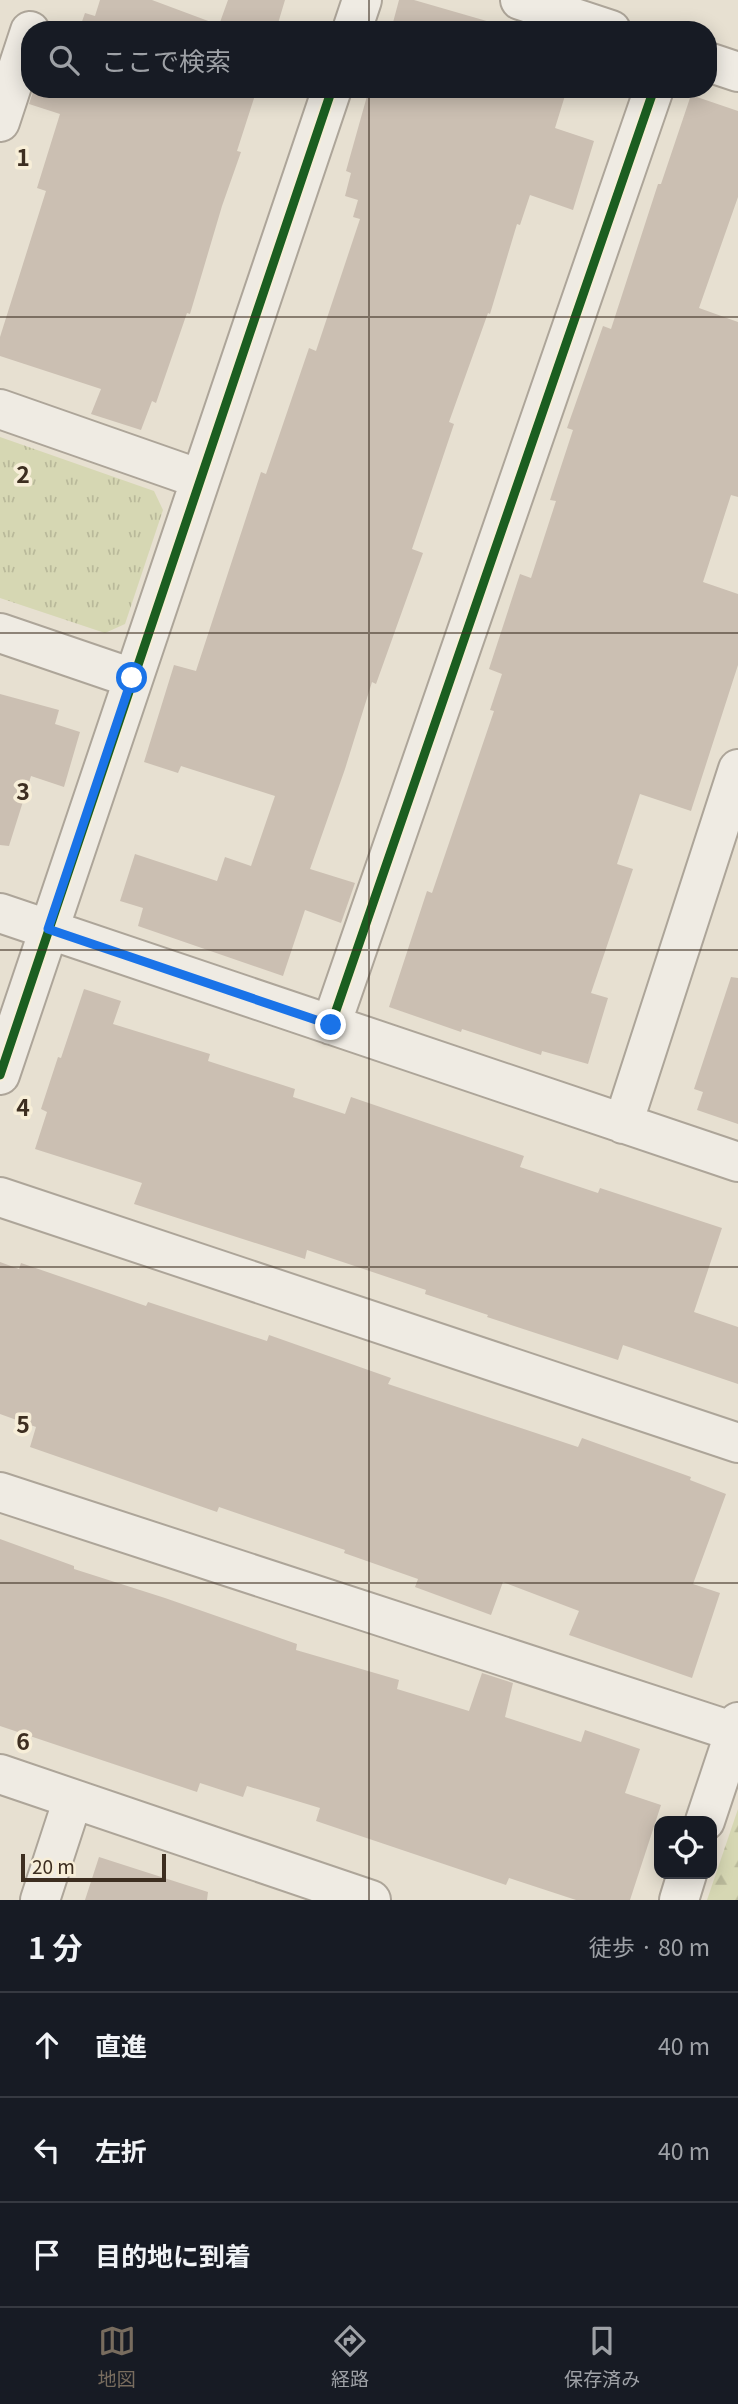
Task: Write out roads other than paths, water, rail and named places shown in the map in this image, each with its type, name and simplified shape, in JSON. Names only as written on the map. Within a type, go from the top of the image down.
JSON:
[{"type":"street","points":[[33,21],[40,0]]},
{"type":"street","points":[[355,21],[362,0]]},
{"type":"street","points":[[520,0],[584,21]]},
{"type":"street","points":[[0,122],[21,58]]},
{"type":"street","points":[[717,65],[738,72]]},
{"type":"street","points":[[0,1075],[329,98]]},
{"type":"street","points":[[331,1025],[651,98]]},
{"type":"street","points":[[0,409],[200,479]]},
{"type":"street","points":[[0,634],[132,678]]},
{"type":"street","points":[[623,1124],[738,769]]},
{"type":"street","points":[[0,913],[738,1162]]},
{"type":"street","points":[[0,1197],[738,1443]]},
{"type":"street","points":[[0,1492],[736,1727],[707,1816]]},
{"type":"street","points":[[0,1774],[361,1898]]},
{"type":"street","points":[[40,1900],[73,1799]]},
{"type":"street","points":[[679,1900],[685,1879]]}]
